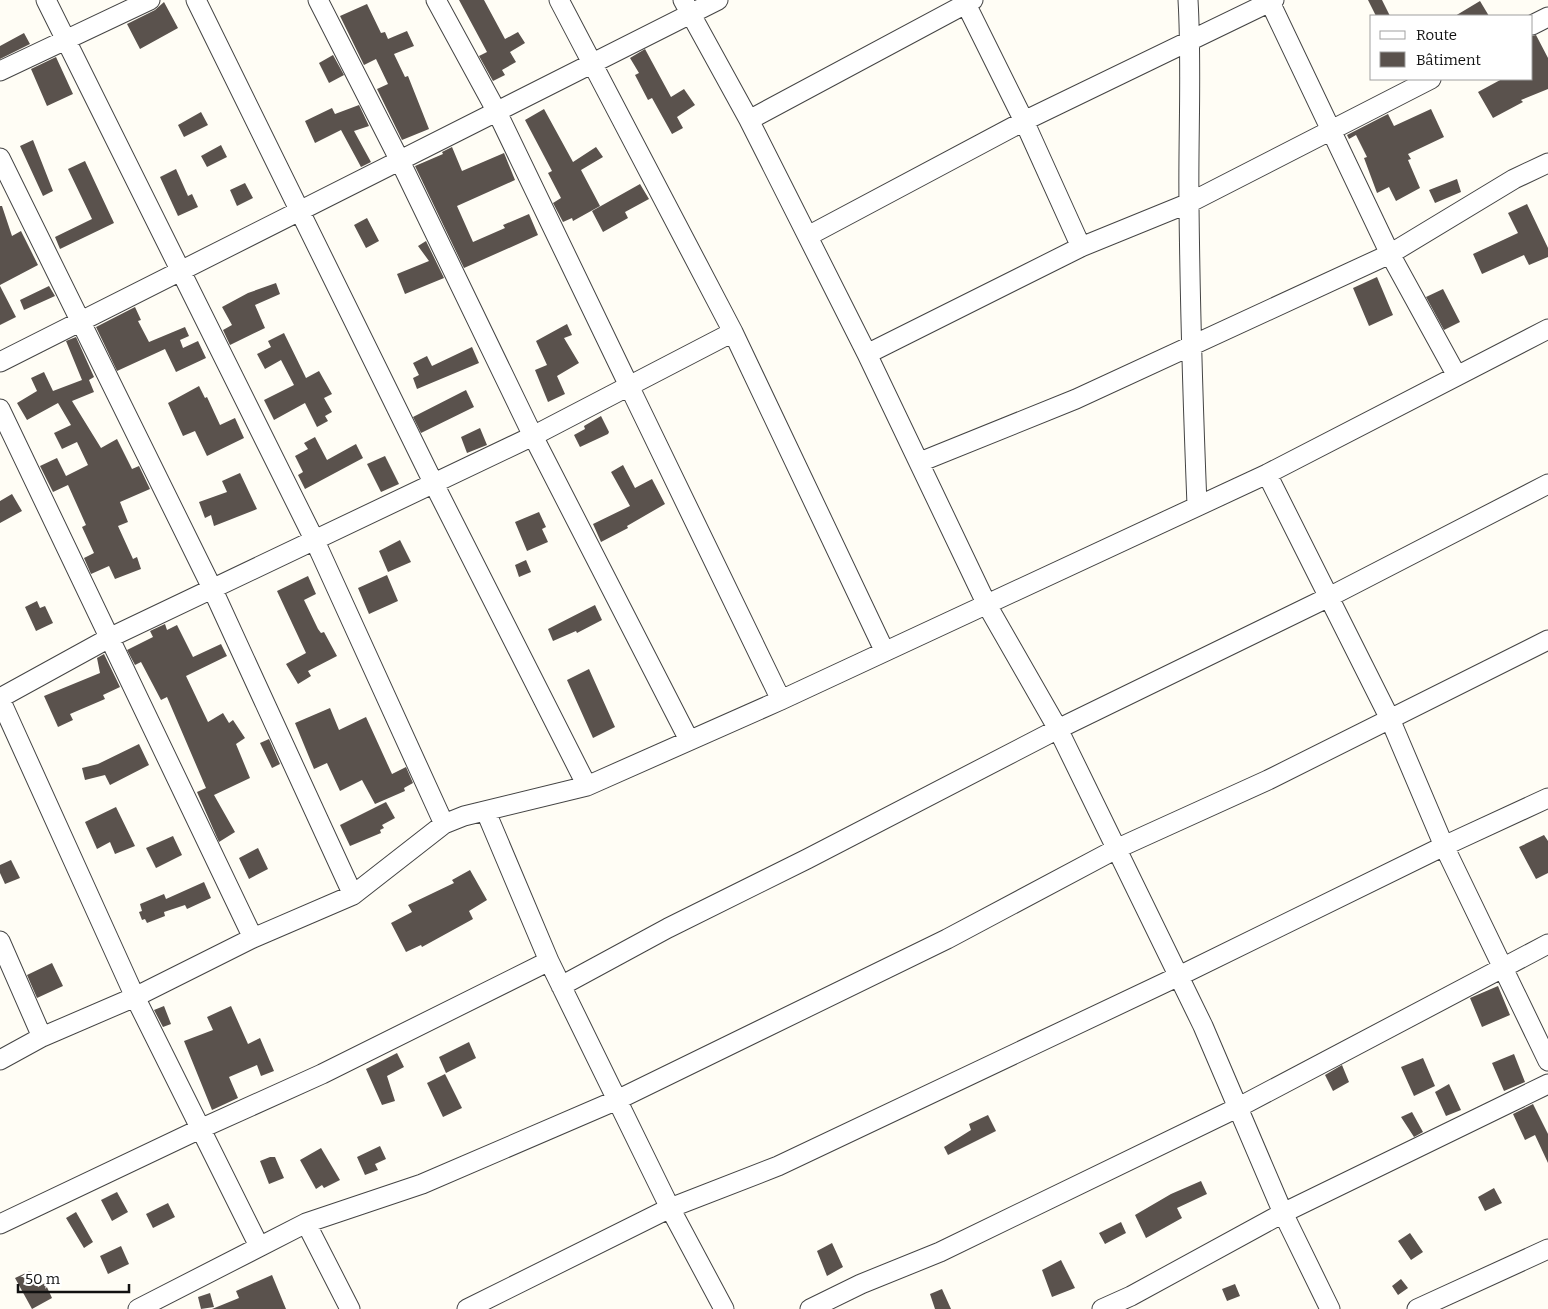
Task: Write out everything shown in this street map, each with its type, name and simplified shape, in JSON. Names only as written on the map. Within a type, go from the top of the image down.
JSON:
[{"type":"street","points":[[46,0],[315,541],[444,824]]},
{"type":"street","points":[[0,71],[150,0]]},
{"type":"street","points":[[196,0],[433,482],[587,786]]},
{"type":"street","points":[[318,0],[400,161],[533,436],[689,740]]},
{"type":"street","points":[[436,0],[497,112],[781,700]]},
{"type":"street","points":[[559,0],[594,63],[733,332],[884,650]]},
{"type":"street","points":[[0,362],[594,63],[687,7],[718,0]]},
{"type":"street","points":[[1188,0],[1190,39],[1189,204],[1191,346],[1197,506]]},
{"type":"street","points":[[749,120],[968,1],[1081,247]]},
{"type":"street","points":[[808,236],[1024,121],[1271,1],[1390,254],[1457,376]]},
{"type":"street","points":[[687,7],[749,120],[808,236],[920,462],[987,605],[1058,729],[1179,976],[1239,1107],[1283,1213],[1330,1309]]},
{"type":"street","points":[[1533,24],[1548,17]]},
{"type":"street","points":[[867,354],[1081,247],[1189,204],[1332,132],[1429,80]]},
{"type":"street","points":[[0,158],[212,588],[353,895]]},
{"type":"street","points":[[920,462],[1076,399],[1390,254],[1514,179],[1548,163]]},
{"type":"street","points":[[0,1060],[42,1037],[135,997],[253,938],[353,895],[444,824],[464,816],[587,786],[781,700],[884,650],[987,605],[1267,474],[1548,329]]},
{"type":"street","points":[[259,1246],[135,997],[0,699],[111,637],[533,436],[733,332]]},
{"type":"street","points":[[0,409],[111,637],[253,938]]},
{"type":"street","points":[[1267,474],[1390,719],[1444,846],[1548,1061]]},
{"type":"street","points":[[561,986],[668,928],[1058,729],[1329,597],[1548,484]]},
{"type":"street","points":[[138,1309],[306,1223],[422,1184],[617,1100],[947,940],[1116,849],[1268,780],[1548,640]]},
{"type":"street","points":[[466,1309],[670,1208],[778,1166],[1179,976],[1444,846],[1548,798]]},
{"type":"street","points":[[486,812],[549,961],[670,1208],[724,1309]]},
{"type":"street","points":[[0,941],[42,1037]]},
{"type":"street","points":[[810,1309],[861,1284],[940,1252],[1239,1107],[1548,944]]},
{"type":"street","points":[[0,1224],[200,1129],[322,1074],[549,961]]},
{"type":"street","points":[[1102,1309],[1131,1296],[1283,1213],[1548,1084]]},
{"type":"street","points":[[306,1223],[350,1309]]},
{"type":"street","points":[[1417,1309],[1548,1249]]},
{"type":"building","points":[[459,0],[484,0],[505,39],[518,32],[525,43],[510,52],[516,62],[502,70],[505,75],[493,81],[479,56],[487,52]]},
{"type":"building","points":[[1368,0],[1382,0],[1390,15],[1376,15]]},
{"type":"building","points":[[1480,1],[1488,15],[1457,15]]},
{"type":"building","points":[[164,2],[178,28],[140,49],[127,24],[155,10]]},
{"type":"building","points":[[367,4],[381,33],[385,32],[388,39],[407,31],[414,46],[394,54],[405,77],[408,76],[429,129],[402,140],[377,89],[388,84],[376,59],[364,65],[340,16]]},
{"type":"building","points":[[24,33],[30,44],[0,59],[0,46]]},
{"type":"building","points":[[1536,35],[1548,58],[1548,89],[1521,100],[1523,102],[1493,118],[1478,92],[1500,80],[1533,80],[1533,36]]},
{"type":"building","points":[[645,49],[671,97],[684,89],[695,105],[677,117],[683,128],[672,134],[652,98],[648,100],[635,75],[639,73],[630,58]]},
{"type":"building","points":[[333,55],[344,75],[329,83],[319,63]]},
{"type":"building","points":[[56,57],[73,94],[47,106],[31,69]]},
{"type":"building","points":[[359,105],[369,126],[354,131],[371,162],[361,167],[341,130],[315,143],[305,121],[332,108],[335,114]]},
{"type":"building","points":[[544,109],[573,162],[596,147],[603,157],[581,170],[600,206],[573,221],[572,218],[563,222],[553,203],[561,198],[548,173],[552,171],[525,120]]},
{"type":"building","points":[[1431,109],[1444,137],[1408,154],[1411,159],[1408,160],[1420,188],[1396,201],[1389,187],[1377,193],[1364,158],[1367,157],[1356,135],[1349,139],[1347,135],[1388,114],[1394,126]]},
{"type":"building","points":[[201,112],[208,125],[184,137],[178,125]]},
{"type":"building","points":[[33,140],[53,191],[43,196],[20,146]]},
{"type":"building","points":[[221,145],[227,157],[207,167],[201,156]]},
{"type":"building","points":[[452,147],[462,171],[504,153],[515,180],[457,206],[473,242],[505,228],[503,225],[529,214],[538,235],[464,268],[415,166],[443,154],[442,152]]},
{"type":"building","points":[[85,161],[114,223],[60,249],[55,237],[92,219],[68,169]]},
{"type":"building","points":[[176,169],[188,196],[192,194],[198,207],[178,216],[160,177]]},
{"type":"building","points":[[1457,179],[1461,192],[1435,203],[1429,190]]},
{"type":"building","points":[[245,183],[253,198],[237,206],[230,190]]},
{"type":"building","points":[[640,184],[649,199],[625,212],[628,218],[603,232],[592,211]]},
{"type":"building","points":[[1527,204],[1548,248],[1548,257],[1529,265],[1524,255],[1482,274],[1473,254],[1518,233],[1508,213]]},
{"type":"building","points":[[0,206],[2,206],[12,236],[21,231],[38,265],[0,285]]},
{"type":"building","points":[[367,218],[379,241],[366,248],[354,225]]},
{"type":"building","points":[[426,241],[444,278],[405,294],[397,274],[429,261],[418,246]]},
{"type":"building","points":[[1377,277],[1393,315],[1369,326],[1353,288]]},
{"type":"building","points":[[276,283],[280,294],[255,305],[265,328],[230,345],[223,330],[232,325],[222,307],[248,293]]},
{"type":"building","points":[[0,286],[16,317],[0,325]]},
{"type":"building","points":[[49,286],[55,296],[24,310],[20,300]]},
{"type":"building","points":[[1443,289],[1460,322],[1444,330],[1426,297]]},
{"type":"building","points":[[135,307],[141,320],[138,321],[149,342],[185,327],[189,336],[180,340],[183,348],[198,341],[206,358],[176,372],[165,349],[117,371],[96,327]]},
{"type":"building","points":[[567,324],[572,335],[564,338],[579,363],[557,376],[565,394],[548,402],[535,370],[547,365],[536,341]]},
{"type":"building","points":[[284,333],[306,378],[319,371],[332,394],[324,398],[332,412],[325,416],[328,421],[317,427],[305,403],[274,420],[264,400],[294,385],[281,360],[265,369],[257,354],[271,347],[268,341]]},
{"type":"building","points":[[76,337],[94,377],[89,380],[94,392],[72,401],[101,448],[117,439],[132,469],[139,466],[150,489],[120,502],[128,522],[118,526],[133,559],[137,557],[141,569],[115,579],[109,566],[91,574],[84,558],[94,553],[82,527],[86,525],[68,485],[53,492],[40,466],[57,458],[66,476],[88,465],[77,442],[62,449],[54,433],[71,425],[58,403],[27,420],[17,403],[37,391],[31,378],[44,372],[53,391],[82,380],[66,341]]},
{"type":"building","points":[[472,347],[479,363],[417,389],[413,378],[419,375],[413,363],[427,356],[432,366]]},
{"type":"building","points":[[199,386],[205,398],[207,397],[220,425],[235,418],[244,438],[207,456],[195,431],[183,436],[168,403]]},
{"type":"building","points":[[466,390],[474,407],[421,433],[413,417]]},
{"type":"building","points":[[601,416],[609,432],[608,434],[580,447],[574,435],[585,429],[584,426]]},
{"type":"building","points":[[480,428],[487,445],[467,453],[461,437]]},
{"type":"building","points":[[315,437],[327,460],[356,444],[363,458],[305,489],[298,475],[303,472],[295,456],[308,449],[304,443]]},
{"type":"building","points":[[385,456],[399,484],[381,492],[367,464]]},
{"type":"building","points":[[623,465],[635,488],[652,479],[665,504],[627,526],[628,528],[601,542],[593,524],[630,506],[611,472]]},
{"type":"building","points":[[240,473],[257,509],[214,526],[211,515],[205,518],[199,502],[227,492],[222,481]]},
{"type":"building","points":[[12,494],[22,511],[0,523],[0,501]]},
{"type":"building","points":[[539,512],[546,527],[542,529],[548,542],[527,551],[515,522]]},
{"type":"building","points":[[400,540],[411,562],[388,572],[379,551]]},
{"type":"building","points":[[526,560],[531,572],[519,577],[515,565]]},
{"type":"building","points":[[387,575],[398,601],[369,614],[358,588]]},
{"type":"building","points":[[308,576],[316,594],[304,600],[318,629],[321,633],[324,632],[337,656],[308,671],[311,676],[298,684],[286,664],[306,653],[277,591]]},
{"type":"building","points":[[37,601],[40,608],[45,606],[53,623],[36,631],[25,607]]},
{"type":"building","points":[[595,605],[602,620],[577,633],[576,631],[553,641],[548,629]]},
{"type":"building","points":[[165,624],[167,630],[177,625],[193,657],[221,644],[227,656],[186,676],[208,722],[223,713],[229,723],[233,720],[245,738],[236,744],[250,778],[214,795],[235,832],[219,842],[197,792],[206,788],[167,697],[161,700],[141,662],[135,665],[127,650],[153,637],[150,631]]},
{"type":"building","points":[[104,654],[120,687],[103,695],[105,699],[70,714],[73,720],[58,727],[44,696],[100,673],[97,658]]},
{"type":"building","points":[[589,669],[615,727],[593,738],[567,680]]},
{"type":"building","points":[[330,708],[339,730],[366,717],[392,774],[406,767],[413,783],[404,788],[405,791],[375,804],[362,780],[340,791],[327,763],[314,769],[295,723]]},
{"type":"building","points":[[269,739],[280,764],[272,768],[260,743]]},
{"type":"building","points":[[139,744],[149,765],[110,785],[105,775],[85,780],[82,768],[98,764]]},
{"type":"building","points":[[386,802],[395,818],[382,825],[384,828],[380,830],[381,833],[350,846],[340,825]]},
{"type":"building","points":[[116,807],[135,846],[115,854],[110,842],[97,849],[85,822]]},
{"type":"building","points":[[1544,835],[1548,841],[1548,873],[1536,879],[1519,847]]},
{"type":"building","points":[[173,836],[182,855],[156,868],[146,848]]},
{"type":"building","points":[[258,848],[268,869],[249,879],[239,858]]},
{"type":"building","points":[[11,860],[20,878],[5,884],[0,873],[0,865]]},
{"type":"building","points":[[470,870],[487,900],[469,911],[473,919],[422,947],[421,945],[406,952],[391,923],[412,912],[408,905],[454,883],[452,880]]},
{"type":"building","points":[[204,882],[211,898],[187,909],[185,905],[164,912],[165,916],[147,923],[145,919],[142,920],[139,912],[142,911],[140,904],[164,894],[166,899]]},
{"type":"building","points":[[52,963],[63,986],[37,998],[27,975]]},
{"type":"building","points":[[1498,986],[1510,1015],[1482,1027],[1470,998]]},
{"type":"building","points":[[164,1006],[171,1024],[163,1027],[154,1010]]},
{"type":"building","points":[[231,1006],[248,1044],[260,1038],[274,1071],[261,1076],[257,1065],[229,1077],[238,1098],[212,1110],[184,1041],[213,1030],[207,1017]]},
{"type":"building","points":[[469,1042],[476,1058],[446,1073],[439,1057]]},
{"type":"building","points":[[397,1053],[404,1067],[387,1076],[395,1101],[382,1105],[366,1069]]},
{"type":"building","points":[[1514,1054],[1525,1082],[1504,1091],[1492,1063]]},
{"type":"building","points":[[1423,1058],[1435,1086],[1414,1096],[1401,1067]]},
{"type":"building","points":[[1342,1065],[1349,1082],[1333,1091],[1325,1075]]},
{"type":"building","points":[[445,1074],[462,1108],[443,1117],[427,1083]]},
{"type":"building","points":[[1449,1084],[1461,1110],[1446,1116],[1435,1092]]},
{"type":"building","points":[[1533,1104],[1548,1134],[1548,1163],[1535,1135],[1525,1140],[1513,1114]]},
{"type":"building","points":[[1412,1112],[1423,1132],[1414,1137],[1401,1117]]},
{"type":"building","points":[[988,1115],[996,1131],[948,1155],[944,1147],[971,1130],[969,1124]]},
{"type":"building","points":[[380,1146],[386,1159],[375,1164],[378,1170],[365,1175],[357,1157]]},
{"type":"building","points":[[321,1148],[340,1180],[324,1188],[322,1185],[316,1189],[300,1160]]},
{"type":"building","points":[[275,1157],[284,1178],[269,1184],[260,1161]]},
{"type":"building","points":[[1201,1181],[1207,1194],[1177,1208],[1182,1218],[1146,1238],[1135,1215],[1171,1194]]},
{"type":"building","points":[[1494,1188],[1502,1203],[1485,1211],[1478,1197]]},
{"type":"building","points":[[117,1192],[128,1212],[112,1221],[101,1200]]},
{"type":"building","points":[[168,1203],[175,1217],[153,1228],[146,1214]]},
{"type":"building","points":[[76,1212],[93,1242],[84,1248],[66,1218]]},
{"type":"building","points":[[1121,1222],[1126,1233],[1105,1244],[1099,1233]]},
{"type":"building","points":[[1410,1233],[1423,1252],[1411,1260],[1398,1241]]},
{"type":"building","points":[[832,1243],[843,1267],[827,1276],[817,1251]]},
{"type":"building","points":[[121,1246],[129,1264],[108,1274],[100,1256]]},
{"type":"building","points":[[1061,1260],[1075,1288],[1052,1297],[1042,1270]]},
{"type":"building","points":[[30,1271],[38,1287],[45,1283],[52,1298],[32,1309],[15,1278]]},
{"type":"building","points":[[272,1275],[286,1309],[212,1309],[239,1298],[236,1291]]},
{"type":"building","points":[[1401,1279],[1408,1288],[1398,1295],[1392,1286]]},
{"type":"building","points":[[1235,1284],[1240,1296],[1227,1301],[1222,1289]]},
{"type":"building","points":[[942,1289],[951,1309],[935,1309],[930,1294]]},
{"type":"building","points":[[210,1293],[214,1307],[201,1309],[198,1297]]}]
